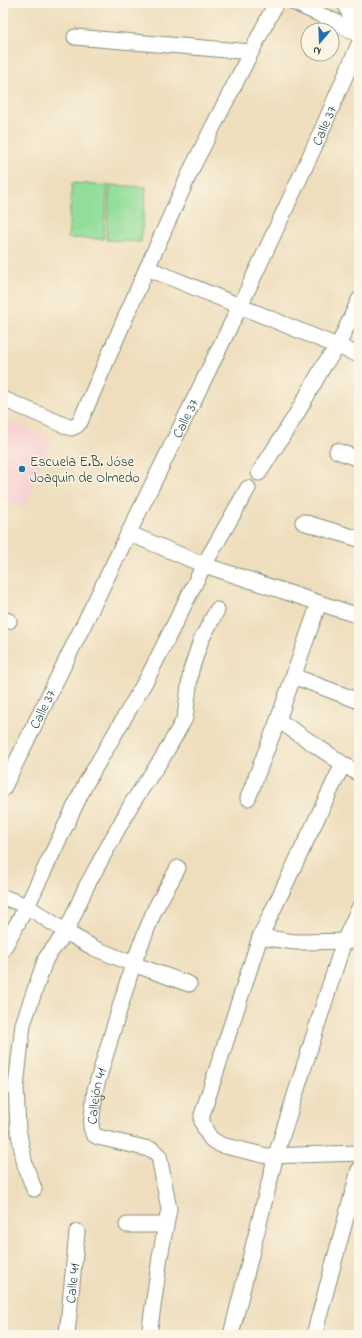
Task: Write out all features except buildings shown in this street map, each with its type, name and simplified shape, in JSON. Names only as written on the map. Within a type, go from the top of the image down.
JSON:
[{"type":"street","points":[[3,399],[71,428],[80,422],[193,166],[276,3]]},
{"type":"street","points":[[295,3],[334,21],[359,35]]},
{"type":"street","points":[[345,3],[352,20],[359,31]]},
{"type":"street","points":[[75,37],[251,52]]},
{"type":"street","name":"Calle 37","points":[[3,789],[240,306],[318,139],[359,44]]},
{"type":"street","points":[[147,268],[359,355]]},
{"type":"street","points":[[259,473],[296,415],[324,365],[338,346],[359,300]]},
{"type":"street","points":[[337,451],[359,459]]},
{"type":"street","points":[[3,949],[27,906],[86,783],[148,677],[204,566],[248,488]]},
{"type":"street","points":[[303,522],[359,539]]},
{"type":"street","points":[[128,533],[204,566],[359,616]]},
{"type":"street","points":[[248,798],[278,720],[319,603]]},
{"type":"street","points":[[34,1189],[26,1165],[18,1128],[16,1088],[23,1024],[46,958],[66,932],[86,888],[132,804],[163,757],[185,718],[192,670],[201,640],[217,610]]},
{"type":"street","points":[[293,676],[359,701]]},
{"type":"street","points":[[278,720],[359,774]]},
{"type":"street","points":[[343,764],[260,938],[202,1115],[202,1122],[206,1131],[221,1145],[267,1156],[359,1153]]},
{"type":"street","name":"Callejón 41","points":[[149,1335],[160,1257],[169,1209],[159,1156],[153,1150],[98,1137],[93,1134],[90,1127],[95,1090],[133,964],[155,909],[178,868]]},
{"type":"street","points":[[3,897],[27,906],[66,932],[94,948],[189,984]]},
{"type":"street","points":[[231,1335],[276,1156],[352,941],[359,908]]},
{"type":"street","points":[[260,938],[295,942],[352,941]]},
{"type":"street","points":[[314,1335],[359,1170]]},
{"type":"street","points":[[127,1225],[166,1225]]},
{"type":"street","name":"Calle 41","points":[[67,1335],[77,1232]]},
{"type":"shaded area","name":"Escuela E.B. Jóse Joaquin de Olmedo","points":[[3,419],[52,438],[24,508],[3,500]]},
{"type":"green space","points":[[72,183],[108,185],[103,239],[68,238]]},
{"type":"green space","points":[[110,185],[146,187],[141,242],[106,240]]},
{"type":"place","name":"Escuela E.B. Jóse Joaquin de Olmedo","points":[[22,469]]}]
